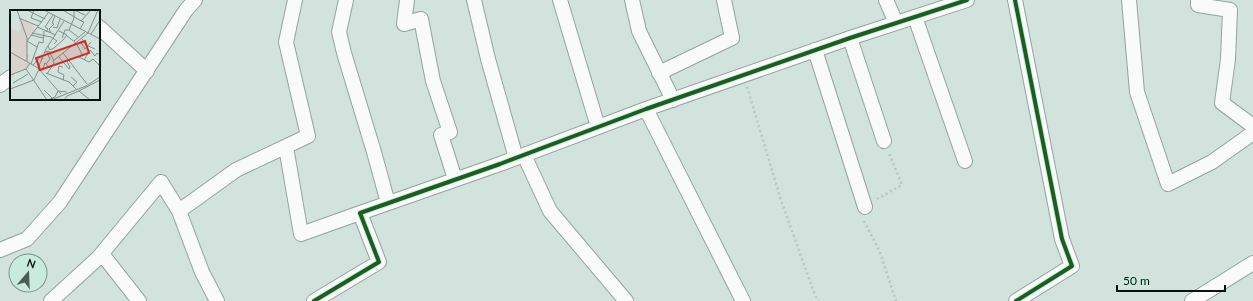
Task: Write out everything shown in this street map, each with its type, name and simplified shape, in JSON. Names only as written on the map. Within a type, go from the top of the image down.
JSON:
[{"type":"street","points":[[0,250],[27,239],[60,202],[186,10],[195,0]]},
{"type":"street","points":[[179,211],[236,170],[308,136],[286,42],[295,0]]},
{"type":"street","points":[[346,0],[340,32],[344,53],[388,203]]},
{"type":"street","points":[[407,0],[404,24],[421,19],[433,82],[450,132],[441,135],[456,179]]},
{"type":"street","points":[[474,0],[488,59],[520,157],[550,211],[626,301]]},
{"type":"street","points":[[560,0],[598,127]]},
{"type":"street","points":[[632,0],[639,30],[673,100]]},
{"type":"street","points":[[659,73],[732,38],[724,0]]},
{"type":"street","points":[[886,0],[896,23]]},
{"type":"street","points":[[286,147],[301,234],[520,157],[646,109],[850,38],[967,0]]},
{"type":"street","points":[[1015,0],[1062,239],[1072,266],[1016,301]]},
{"type":"street","points":[[1129,0],[1137,92],[1168,184],[1212,162],[1253,133]]},
{"type":"street","points":[[1198,0],[1198,5],[1230,10],[1228,59],[1222,103],[1253,126]]},
{"type":"street","points":[[915,17],[965,161]]},
{"type":"street","points":[[100,28],[147,71]]},
{"type":"street","points":[[850,38],[884,142]]},
{"type":"street","points":[[815,50],[866,207]]},
{"type":"street","points":[[0,85],[10,78]]},
{"type":"street","points":[[646,109],[743,301]]},
{"type":"street","points":[[51,301],[102,254],[161,182],[179,211],[202,272],[217,301]]},
{"type":"street","points":[[314,301],[379,262],[360,212]]},
{"type":"street","points":[[102,254],[139,301]]},
{"type":"street","points":[[1192,301],[1253,263]]},
{"type":"path","points":[[743,75],[781,200],[818,301]]},
{"type":"path","points":[[884,142],[902,185],[859,210],[880,252],[893,296],[896,301]]},
{"type":"cycle path","points":[[314,301],[379,262],[360,213],[500,164],[646,109],[850,38],[967,0]]},
{"type":"cycle path","points":[[1015,0],[1062,239],[1072,266],[1016,301]]}]
